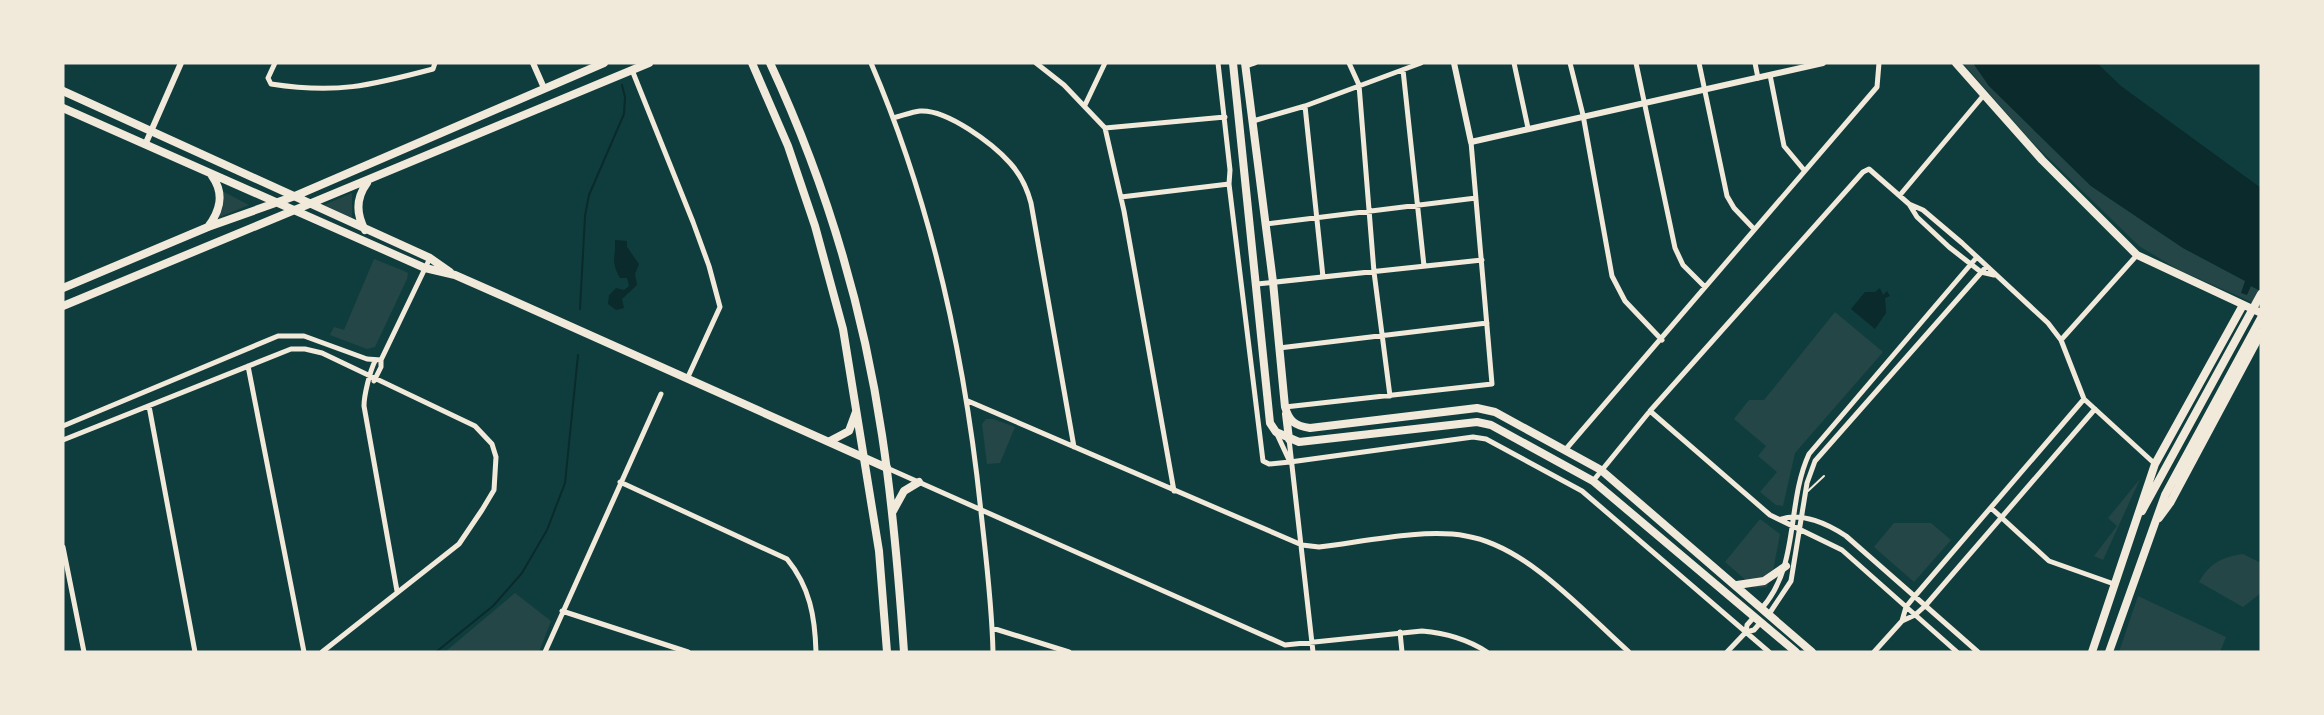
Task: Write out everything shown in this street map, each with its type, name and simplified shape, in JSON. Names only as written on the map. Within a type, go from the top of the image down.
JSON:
[{"type":"main road","points":[[63,306],[368,182],[649,63]]},
{"type":"main road","points":[[752,63],[788,146],[815,226],[843,329],[865,458],[883,586],[887,652]]},
{"type":"main road","points":[[770,63],[804,141],[846,267],[870,369],[887,468],[904,652]]},
{"type":"main road","points":[[1233,63],[1270,423],[1276,432],[1299,442],[1484,423],[1593,481],[1796,652]]},
{"type":"main road","points":[[1956,63],[1983,96],[2136,255],[2261,313]]},
{"type":"main road","points":[[63,288],[208,227],[295,196],[602,64]]},
{"type":"main road","points":[[1245,64],[1273,282],[1289,439]]},
{"type":"main road","points":[[63,91],[313,204],[364,230],[430,258],[455,275],[887,468]]},
{"type":"main road","points":[[63,108],[425,268],[455,275]]},
{"type":"main road","points":[[208,227],[217,215],[220,203],[219,188],[212,175]]},
{"type":"main road","points":[[364,230],[359,218],[358,205],[368,182]]},
{"type":"main road","points":[[2092,652],[2137,520],[2261,294]]},
{"type":"main road","points":[[2151,491],[2155,464],[2243,305]]},
{"type":"main road","points":[[2109,652],[2153,527],[2261,318]]},
{"type":"main road","points":[[2166,499],[2261,333]]},
{"type":"main road","points":[[2210,366],[2225,362],[2238,374]]},
{"type":"main road","points":[[830,441],[849,430],[856,414],[856,406]]},
{"type":"main road","points":[[1285,407],[1288,417],[1294,424],[1310,428],[1477,408],[1495,412],[1566,448],[1602,470],[1812,652]]},
{"type":"main road","points":[[892,514],[900,496],[919,482]]},
{"type":"main road","points":[[2151,491],[2166,499]]},
{"type":"main road","points":[[1737,585],[1764,581],[1786,566]]},
{"type":"street","points":[[145,145],[181,63]]},
{"type":"street","points":[[275,63],[268,78],[270,84],[319,90],[375,85],[433,69],[435,63]]},
{"type":"street","points":[[533,63],[544,88]]},
{"type":"street","points":[[871,63],[893,118],[943,279],[968,401],[981,510],[993,652]]},
{"type":"street","points":[[1036,63],[1085,105],[1106,128],[1174,491]]},
{"type":"street","points":[[1085,105],[1106,63]]},
{"type":"street","points":[[1218,63],[1225,117],[1229,184],[1260,454],[1263,461],[1269,464],[1290,462],[1473,437],[1486,439],[1582,491],[1769,652]]},
{"type":"street","points":[[1245,64],[1255,63]]},
{"type":"street","points":[[1349,63],[1359,85],[1374,272],[1390,396]]},
{"type":"street","points":[[1253,121],[1305,106],[1421,63]]},
{"type":"street","points":[[1285,407],[1492,384],[1471,142],[1454,63]]},
{"type":"street","points":[[1514,63],[1528,128]]},
{"type":"street","points":[[1570,63],[1583,115],[1612,276],[1625,300],[1662,340]]},
{"type":"street","points":[[1636,63],[1675,248],[1683,266],[1705,287]]},
{"type":"street","points":[[1699,63],[1727,196],[1734,208],[1754,229]]},
{"type":"street","points":[[1755,63],[1758,78]]},
{"type":"street","points":[[1471,142],[1583,115],[1645,104],[1758,78],[1802,65],[1823,63]]},
{"type":"street","points":[[1566,448],[1662,340],[1804,170],[1878,87],[1879,63]]},
{"type":"street","points":[[632,70],[693,222],[709,266],[720,307],[687,379]]},
{"type":"street","points":[[1402,70],[1424,266]]},
{"type":"street","points":[[1770,75],[1784,146],[1788,154],[1804,170]]},
{"type":"street","points":[[1900,195],[1983,96]]},
{"type":"street","points":[[1305,106],[1323,277]]},
{"type":"street","points":[[893,118],[921,111],[959,124],[992,147],[1010,163],[1023,180],[1031,204],[1074,447]]},
{"type":"street","points":[[1106,128],[1225,117]]},
{"type":"street","points":[[1593,481],[1650,411],[1863,172],[1869,169],[1900,195],[1917,217],[1970,264],[1981,272],[1994,275]]},
{"type":"street","points":[[1120,197],[1229,184]]},
{"type":"street","points":[[1266,224],[1476,198]]},
{"type":"street","points":[[1909,204],[1923,210],[2048,323],[2061,340],[2084,399],[2155,464]]},
{"type":"street","points":[[2061,340],[2136,255]]},
{"type":"street","points":[[1765,611],[1786,566],[1805,463],[1819,440],[1977,257]]},
{"type":"street","points":[[397,591],[364,406],[369,385],[368,375],[378,360],[430,258]]},
{"type":"street","points":[[1257,284],[1482,260]]},
{"type":"street","points":[[1727,652],[1746,632],[1747,625],[1758,619],[1791,581],[1805,493],[1811,472],[1821,452],[1986,267]]},
{"type":"street","points":[[1279,348],[1487,323]]},
{"type":"street","points":[[63,426],[278,336],[304,336],[378,360]]},
{"type":"street","points":[[63,440],[291,349],[304,349],[368,375],[470,422],[486,435],[496,457],[494,490],[459,544],[322,652]]},
{"type":"street","points":[[369,385],[376,379],[378,360]]},
{"type":"street","points":[[248,366],[304,652]]},
{"type":"street","points":[[545,652],[661,394]]},
{"type":"street","points":[[1902,621],[1906,607],[1914,597],[2084,399]]},
{"type":"street","points":[[968,401],[1302,545],[1319,547],[1448,534],[1488,542],[1537,570],[1629,652]]},
{"type":"street","points":[[149,406],[195,652]]},
{"type":"street","points":[[1874,652],[1902,621],[1915,615],[1925,606],[2095,409]]},
{"type":"street","points":[[1650,411],[1759,507],[1792,527],[1837,547],[1956,652]]},
{"type":"street","points":[[1276,432],[1281,447],[1290,462]]},
{"type":"street","points":[[1289,439],[1313,652]]},
{"type":"street","points":[[887,468],[1286,645],[1312,644],[1400,632],[1443,633],[1464,640],[1487,652]]},
{"type":"street","points":[[620,483],[787,559],[797,572],[810,601],[815,624],[816,652]]},
{"type":"street","points":[[1990,508],[2049,561],[2115,584]]},
{"type":"street","points":[[1781,519],[1794,515],[1829,527],[1846,536],[1978,652]]},
{"type":"street","points":[[63,547],[84,652]]},
{"type":"street","points":[[562,611],[688,652]]},
{"type":"street","points":[[992,628],[1069,652]]},
{"type":"street","points":[[1400,632],[1402,652]]},
{"type":"lane","points":[[1805,493],[1824,476]]},
{"type":"shaded area","points":[[1963,63],[1973,63],[1989,86],[2091,186],[2183,248],[2246,281],[2241,293],[2250,286],[2261,291],[2261,306],[2179,270],[2139,246],[2029,139]]},
{"type":"shaded area","points":[[1973,63],[2097,63],[2121,86],[2261,188],[2261,291],[2251,286],[2247,295],[2241,293],[2245,281],[2183,248],[2091,186],[1989,86]]},
{"type":"shaded area","points":[[222,191],[249,205],[217,218]]},
{"type":"shaded area","points":[[352,193],[352,218],[324,205]]},
{"type":"shaded area","points":[[615,240],[627,241],[627,247],[639,264],[635,274],[637,285],[622,299],[624,308],[616,310],[608,304],[609,295],[616,288],[624,290],[629,286],[627,278],[620,278],[615,267]]},
{"type":"shaded area","points":[[374,259],[408,273],[375,347],[367,349],[330,335],[334,327],[344,330]]},
{"type":"shaded area","points":[[1880,288],[1883,295],[1887,291],[1890,296],[1885,298],[1886,313],[1875,329],[1851,309],[1865,292],[1875,292]]},
{"type":"shaded area","points":[[1835,312],[1883,352],[1795,453],[1783,506],[1776,505],[1760,492],[1777,472],[1758,456],[1766,446],[1734,419],[1749,400],[1764,400]]},
{"type":"shaded area","points":[[986,419],[993,419],[1015,427],[1000,463],[987,464],[982,424]]},
{"type":"shaded area","points":[[2140,479],[2103,560],[2094,556],[2117,526],[2108,518]]},
{"type":"shaded area","points":[[1760,519],[1780,534],[1773,571],[1767,587],[1755,588],[1725,562]]},
{"type":"shaded area","points":[[1894,523],[1931,523],[1951,540],[1914,582],[1874,547]]},
{"type":"shaded area","points":[[2243,554],[2261,563],[2261,593],[2243,607],[2199,582],[2217,562]]},
{"type":"shaded area","points":[[515,593],[551,621],[539,652],[445,652]]},
{"type":"shaded area","points":[[2138,596],[2226,637],[2220,652],[2119,652]]},
{"type":"waterway","points":[[580,309],[585,216],[589,195],[624,114],[625,97],[622,85]]},
{"type":"waterway","points":[[436,652],[493,606],[522,573],[547,530],[565,483],[578,355]]}]
